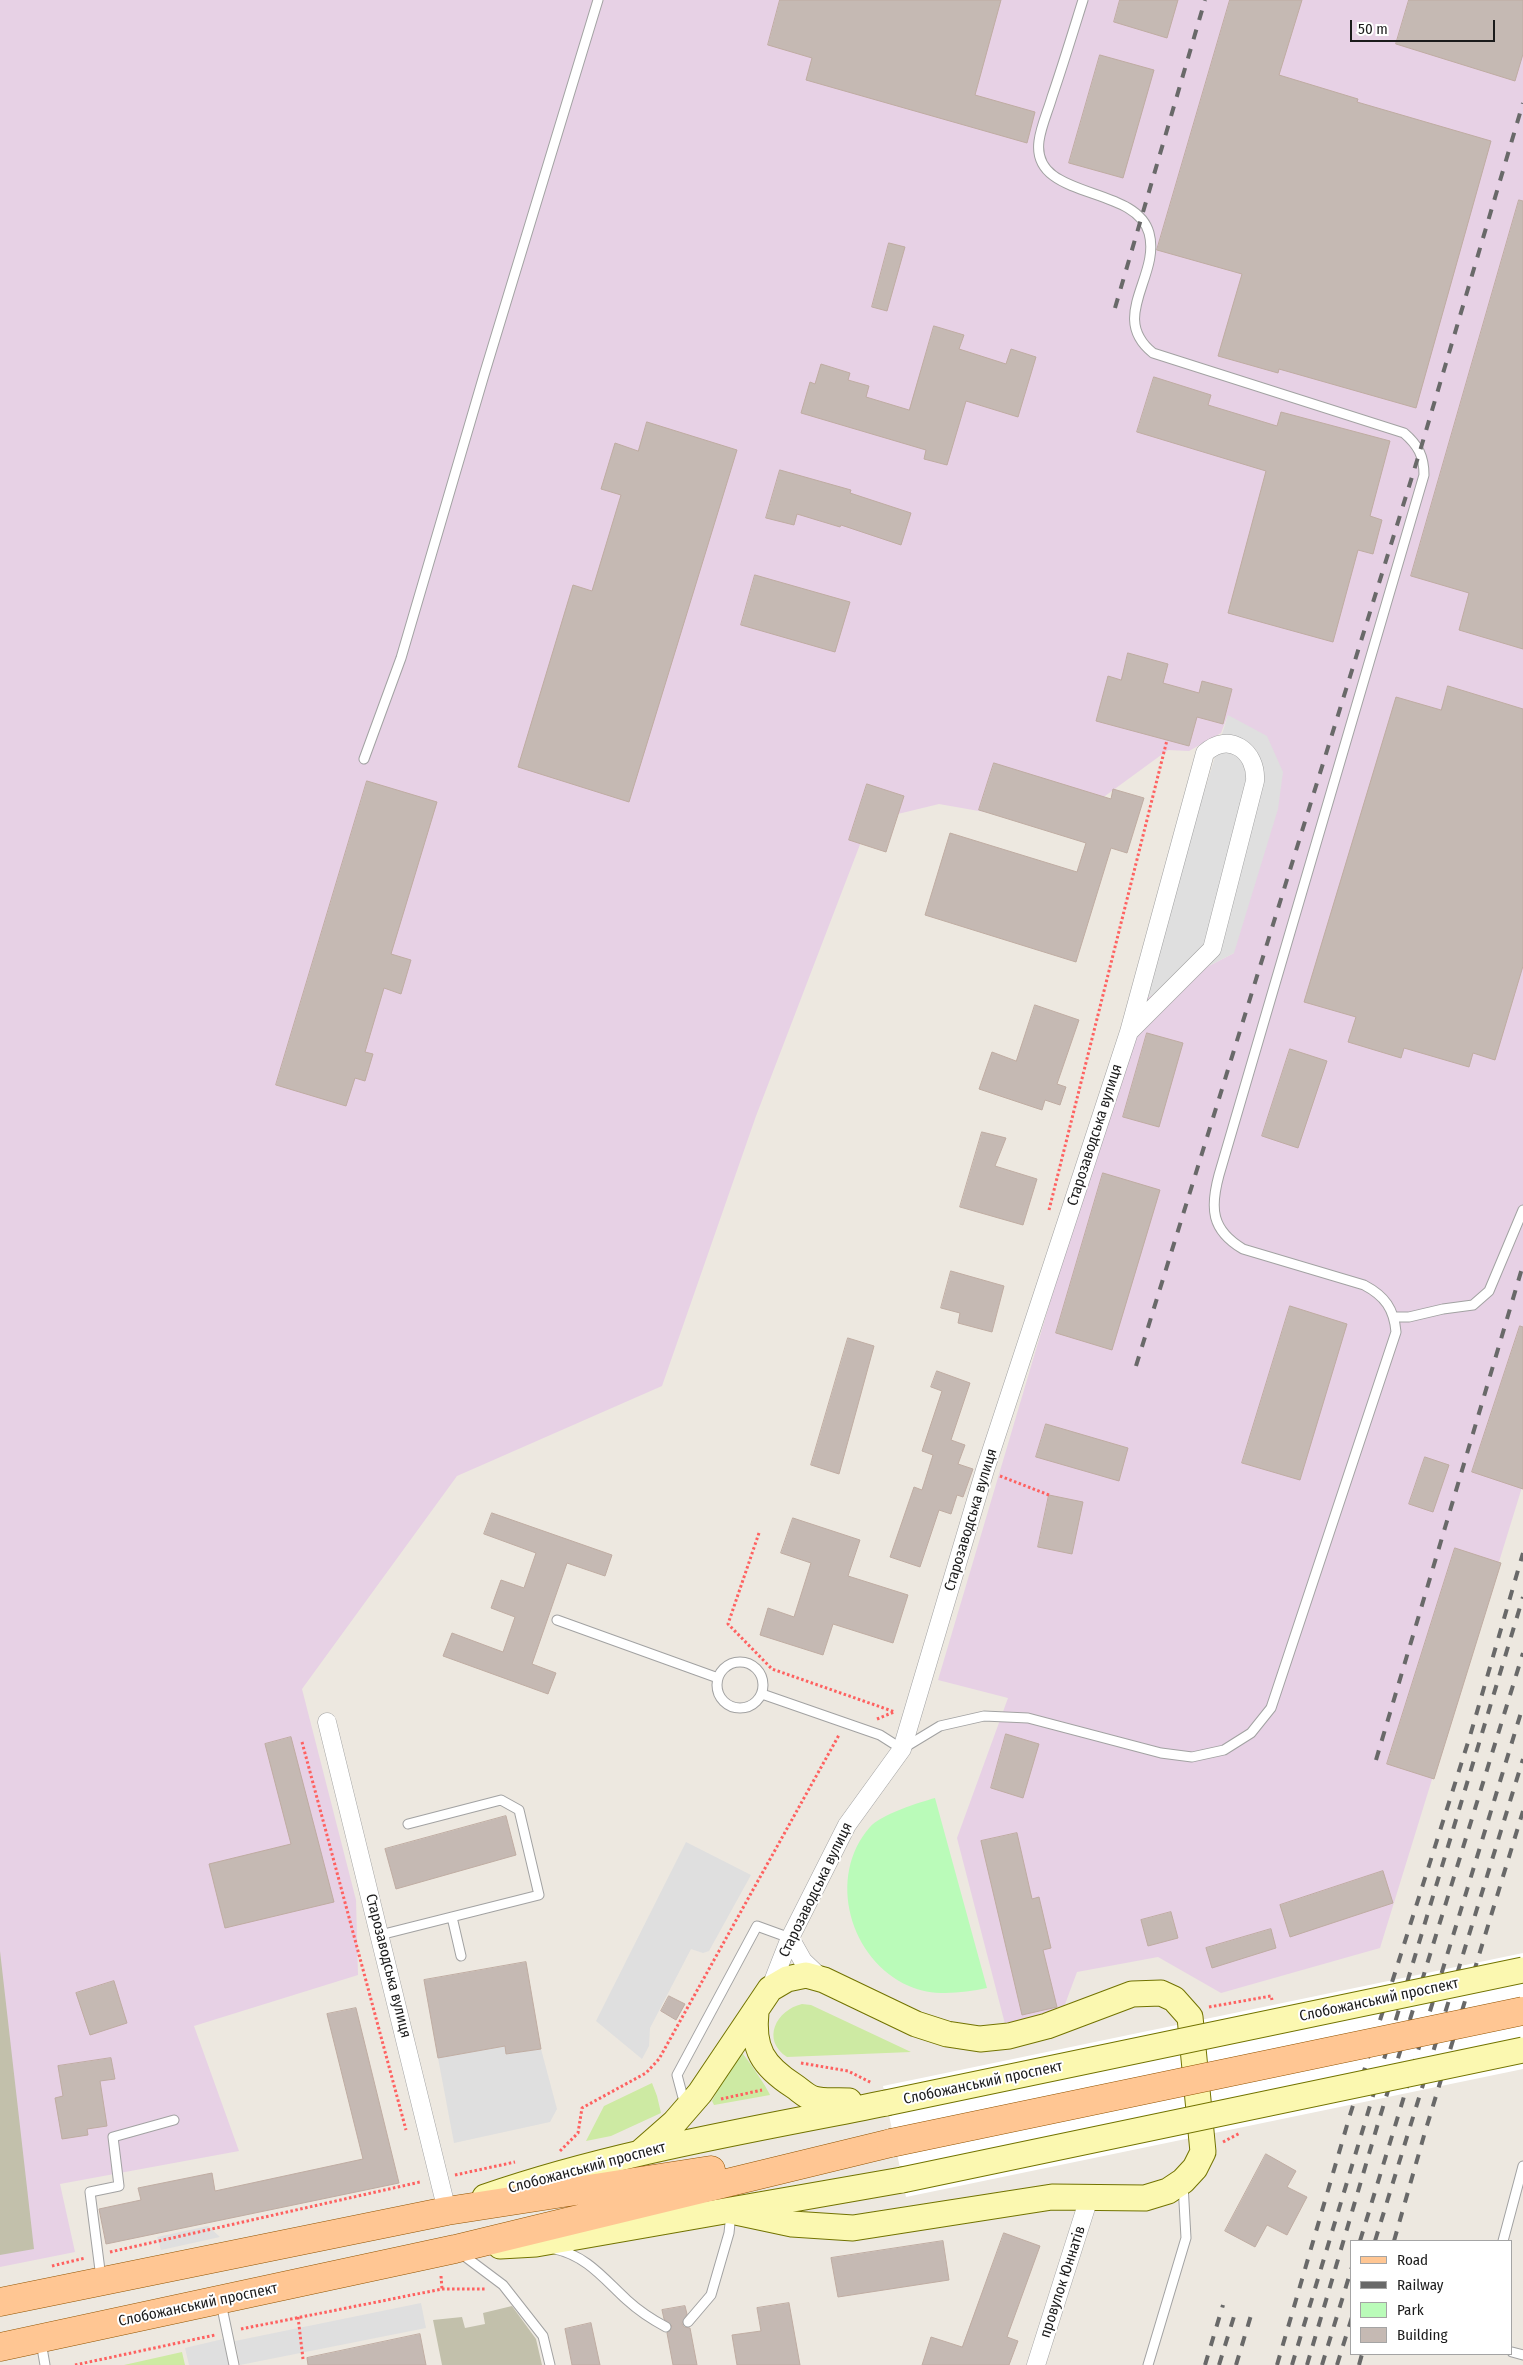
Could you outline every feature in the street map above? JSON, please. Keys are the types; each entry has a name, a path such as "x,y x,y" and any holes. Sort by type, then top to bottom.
{"main road":[{"name":"Слобожанський проспект","path":"447,2211 522,2184 641,2152 880,2094 1523,1970"},
{"path":"641,2152 700,2093 770,1989 796,1976 806,1975 824,1980 916,2024 947,2034 980,2039 1009,2036 1047,2026 1132,1994 1161,1993 1174,1999 1190,2017 1202,2152 1195,2168 1183,2181 1168,2191 1145,2198 1052,2197 853,2228 792,2224 731,2211"},
{"name":"Слобожанський проспект","path":"0,2347 43,2352 221,2300 455,2249 891,2143 1523,2011"},
{"path":"756,2012 754,2030 758,2049 768,2065 780,2077 812,2099 880,2094"},
{"name":"Слобожанський проспект","path":"455,2249 536,2244 902,2180 1523,2050"},
{"name":"Слобожанський проспект","path":"0,2302 100,2268 447,2211 891,2143"},
{"path":"849,2189 841,2195 839,2210 843,2219 853,2228"}],"street":[{"name":"Старозаводська вулиця","path":"770,1989 790,1938 847,1825 902,1748 985,1470 1129,1032 1205,753 1214,744 1226,743 1239,747 1253,762 1256,771 1256,781 1212,949 1129,1032"},
{"name":"Старозаводська вулиця","path":"327,1722 447,2211"},
{"path":"790,1938 803,1961 824,1980"},
{"name":"провулок Юннатів","path":"1036,2365 1089,2198"}],"lane":[{"path":"364,759 401,658 484,375 598,0"},
{"path":"762,1694 880,1736 902,1748 940,1726 984,1716 1028,1718 1160,1753 1192,1757 1224,1750 1251,1733 1271,1708 1396,1332 1395,1317 1389,1303 1378,1292 1364,1285 1243,1249 1230,1241 1218,1224 1212,1203 1424,475 1424,462 1420,451 1404,433 1153,353 1143,345 1136,334 1134,321 1150,255 1149,231 1134,211 1059,180 1050,173 1039,153 1042,130 1083,0"},
{"path":"1395,1317 1409,1317 1443,1309 1473,1305 1489,1291 1523,1210"},
{"path":"557,1620 718,1678"},
{"path":"744,1662 758,1670 764,1685 762,1694 752,1706 736,1709 722,1701 718,1694 718,1678 728,1665 744,1662"},
{"path":"380,1935 539,1895 519,1810 501,1800 408,1824"},
{"path":"452,1916 460,1956"},
{"path":"686,2109 677,2075 757,1926 790,1938"},
{"path":"100,2268 90,2192 119,2186 113,2137 174,2120"},
{"path":"1503,2240 1523,2166"},
{"path":"1148,2365 1186,2238 1183,2181"},
{"path":"688,2322 711,2295 718,2278 729,2233 731,2211"},
{"path":"536,2244 570,2252 586,2261 634,2307 666,2327"},
{"path":"455,2249 503,2285 543,2336 550,2365"},
{"path":"221,2300 234,2365"}],"path":[{"path":"1049,1212 1167,740"},
{"path":"985,1470 1048,1495"},
{"path":"759,1533 728,1624 772,1669 896,1712"},
{"path":"560,2151 578,2133 582,2108 646,2073 659,2059 840,1733 896,1712 899,1704"},
{"path":"302,1742 407,2133"},
{"path":"1209,2007 1271,1996 1272,2001"},
{"path":"686,2109 765,2089 800,2063 848,2071 880,2094"},
{"path":"552,2153 566,2150"},
{"path":"45,2267 100,2268 420,2181 521,2161"},
{"path":"420,2181 421,2188"},
{"path":"441,2276 442,2289"},
{"path":"75,2365 298,2317 442,2289 484,2290 503,2285"},
{"path":"298,2317 303,2359"}],"shaded area":[{"path":"0,0 1523,0 1523,1484 1380,1948 1221,1993 1158,1957 1077,1972 1064,2007 1044,2016 1005,2024 957,1838 1008,1698 938,1680 1139,1002 1234,953 1228,715 1221,733 1189,751 1168,750 1064,826 939,804 869,821 756,1116 662,1386 457,1476 302,1689 356,1900 358,1975 194,2026 239,2151 60,2184 75,2252 0,2267"},
{"path":"1228,715 1267,736 1283,772 1278,809 1234,953 1139,1002"},
{"path":"686,1842 751,1875 709,1951 703,1953 691,1949 650,2028 649,2046 642,2059 596,2021"},
{"path":"0,1951 34,2249 0,2255"},
{"path":"505,2046 506,2054 541,2049 557,2109 550,2122 454,2143 438,2058"},
{"path":"208,2226 220,2237 161,2250 157,2237"},
{"path":"421,2303 426,2328 240,2365 235,2341"},
{"path":"512,2306 536,2339 542,2365 442,2365 433,2320 462,2317 465,2328 485,2324 483,2313"},
{"path":"223,2339 229,2365 189,2365 185,2348"}],"green space":[{"path":"935,1798 987,1988 938,1993 909,1986 889,1974 872,1957 859,1937 851,1915 847,1892 849,1869 857,1847 870,1827 882,1818"},
{"path":"802,2004 811,2005 911,2052 787,2057 779,2050 775,2042 773,2034 775,2026 785,2012"},
{"path":"739,2050 756,2071 770,2095 714,2105 712,2101"},
{"path":"652,2083 661,2113 611,2136 586,2141 604,2106"},
{"path":"182,2352 185,2365 124,2365"}],"pier":[{"path":"1523,1953 1523,2069 906,2197 883,2086"}],"building":[{"path":"780,0 1001,0 975,95 1035,112 1027,143 806,80 812,58 768,45"},
{"path":"1120,0 1178,0 1167,38 1114,22"},
{"path":"1230,0 1302,0 1279,75 1358,99 1357,102 1491,141 1416,408 1279,369 1278,373 1218,356 1242,274 1157,250"},
{"path":"1409,0 1523,0 1523,54 1515,81 1396,44"},
{"path":"1100,55 1154,70 1123,178 1069,163"},
{"path":"1519,200 1523,201 1523,649 1459,630 1469,593 1411,576"},
{"path":"889,243 905,247 887,311 872,307"},
{"path":"934,326 964,335 959,349 1006,364 1011,349 1036,357 1018,417 966,401 947,465 924,459 926,450 801,413 810,382 815,384 821,364 850,373 848,380 869,386 866,397 909,410"},
{"path":"1154,377 1211,395 1208,405 1277,426 1281,412 1390,441 1370,516 1382,520 1373,554 1358,550 1333,642 1228,613 1266,471 1137,432"},
{"path":"647,422 737,450 629,802 518,767 573,585 592,591 621,495 601,489 615,443 638,451"},
{"path":"780,470 851,490 850,493 911,513 901,545 841,525 840,527 797,514 794,525 766,518"},
{"path":"755,575 850,602 835,652 741,625"},
{"path":"1128,653 1168,664 1163,683 1199,693 1202,681 1232,689 1223,724 1197,717 1189,746 1096,721 1108,676 1121,680"},
{"path":"1448,686 1523,709 1523,966 1495,1060 1473,1053 1469,1067 1404,1048 1401,1058 1348,1042 1356,1017 1304,1002 1396,697 1441,710"},
{"path":"994,763 1111,799 1113,789 1144,798 1127,853 1111,848 1076,962 925,915 950,833 1077,872 1086,843 979,810"},
{"path":"367,781 437,802 391,954 411,960 401,994 384,988 365,1052 373,1054 365,1081 355,1078 346,1106 276,1085"},
{"path":"867,784 904,796 886,852 849,840"},
{"path":"1035,1005 1079,1020 1057,1084 1066,1087 1060,1105 1045,1100 1042,1110 979,1089 992,1052 1016,1061"},
{"path":"1147,1033 1183,1043 1159,1127 1123,1117"},
{"path":"1290,1049 1327,1061 1298,1148 1262,1136"},
{"path":"982,1132 1006,1138 995,1166 1037,1179 1023,1225 960,1207"},
{"path":"1103,1173 1160,1190 1112,1350 1056,1333"},
{"path":"951,1271 1004,1286 992,1332 958,1323 960,1313 941,1308"},
{"path":"1290,1306 1347,1324 1300,1480 1242,1463"},
{"path":"1520,1326 1523,1327 1523,1489 1472,1472"},
{"path":"848,1338 874,1346 839,1474 811,1465"},
{"path":"937,1371 970,1383 951,1440 965,1445 958,1464 973,1469 963,1497 957,1495 951,1514 939,1510 920,1567 890,1557 914,1487 922,1490 933,1455 922,1451 942,1391 931,1387"},
{"path":"1046,1424 1128,1448 1119,1481 1036,1457"},
{"path":"1425,1457 1449,1465 1433,1512 1409,1504"},
{"path":"1049,1495 1083,1502 1072,1554 1038,1547"},
{"path":"492,1513 612,1555 605,1576 567,1563 532,1664 556,1673 548,1694 443,1656 452,1633 503,1652 515,1617 491,1608 501,1580 524,1588 536,1553 484,1534"},
{"path":"793,1518 860,1540 848,1576 908,1595 893,1643 833,1624 823,1655 760,1635 768,1608 794,1617 811,1563 781,1553"},
{"path":"1455,1548 1501,1563 1434,1779 1387,1764"},
{"path":"1006,1734 1039,1744 1023,1798 991,1788"},
{"path":"291,1737 334,1902 225,1928 209,1864 291,1844 265,1744"},
{"path":"506,1816 516,1855 396,1889 385,1849"},
{"path":"1017,1833 1032,1899 1039,1897 1051,1948 1043,1950 1057,2007 1022,2015 981,1841"},
{"path":"1383,1871 1393,1903 1290,1937 1280,1905"},
{"path":"1171,1912 1178,1938 1148,1946 1141,1920"},
{"path":"1271,1929 1276,1948 1212,1968 1206,1948"},
{"path":"526,1962 541,2049 506,2054 505,2046 438,2058 424,1980"},
{"path":"114,1981 127,2023 90,2035 76,1993"},
{"path":"669,1996 685,2004 676,2020 661,2011"},
{"path":"356,2008 399,2183 106,2244 99,2209 141,2200 138,2188 212,2173 215,2191 363,2159 327,2014"},
{"path":"111,2058 115,2079 100,2081 107,2126 87,2129 88,2135 62,2139 55,2098 63,2096 58,2066"},
{"path":"1266,2154 1296,2171 1287,2187 1307,2197 1287,2235 1267,2225 1255,2247 1225,2231"},
{"path":"1004,2233 1040,2246 1007,2337 1018,2341 1009,2365 922,2365 931,2337 962,2347"},
{"path":"943,2241 949,2280 838,2297 831,2258"},
{"path":"789,2303 800,2365 737,2365 732,2335 761,2331 757,2308"},
{"path":"685,2306 687,2314 682,2324 684,2327 690,2328 697,2365 673,2365 667,2333 672,2326 664,2319 662,2310"},
{"path":"591,2323 600,2365 572,2365 565,2329"},
{"path":"420,2334 426,2365 308,2365 307,2358"}],"railway":[{"path":"1115,308 1205,0"},
{"path":"1136,1366 1420,451 1523,103"},
{"path":"1376,1760 1523,1265"},
{"path":"1277,2365 1350,2115 1470,1736 1523,1553"},
{"path":"1292,2365 1523,1597"},
{"path":"1307,2365 1379,2120 1523,1653"},
{"path":"1360,2240 1523,1706"},
{"path":"1375,2240 1523,1759"},
{"path":"1394,2240 1425,2132 1523,1811"},
{"path":"1322,2365 1350,2274"},
{"path":"1205,2365 1223,2305"},
{"path":"1219,2365 1236,2310"},
{"path":"1236,2365 1252,2312"},
{"path":"1337,2365 1350,2323"},
{"path":"1359,2365 1362,2355"}]}
